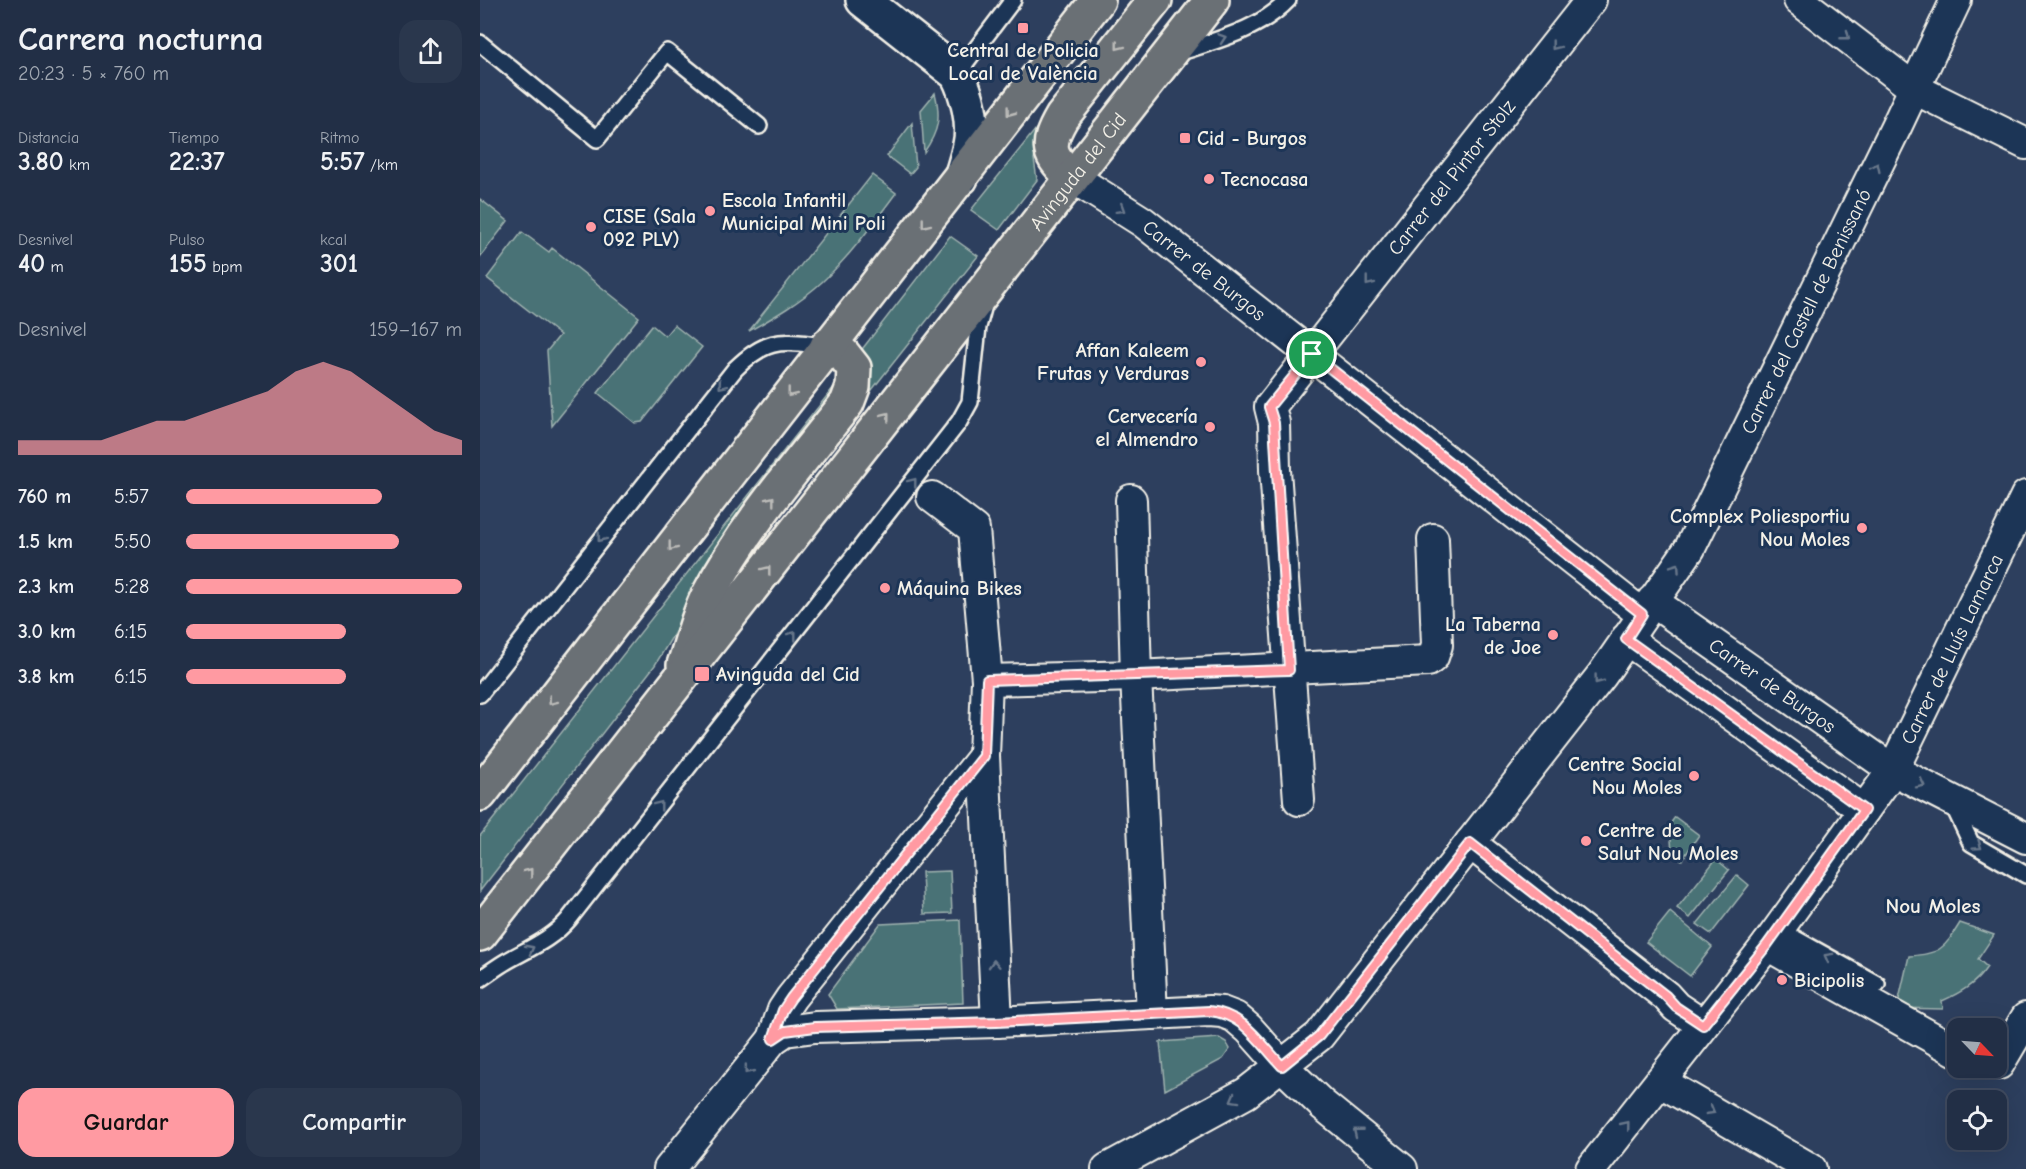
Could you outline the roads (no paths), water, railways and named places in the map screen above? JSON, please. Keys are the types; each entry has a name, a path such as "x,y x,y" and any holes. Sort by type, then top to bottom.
{"main road":[{"path":"480,794 1098,0"},
{"path":"1072,177 1055,162 1051,144 1053,132 1062,117 1155,0"},
{"name":"Avinguda del Cid","path":"480,934 1212,0"},
{"path":"666,699 683,669 707,597 731,556 758,516 847,403 853,387 854,368 843,354 827,346"}],"street":[{"path":"862,0 957,74 965,90 971,142 961,178"},
{"name":"Carrer del Pintor Stolz","path":"1299,800 1275,470 1274,423 1269,407 1591,0"},
{"path":"1799,0 1914,89 2026,144"},
{"name":"Carrer del Castell de Benissanó","path":"1107,1169 1246,1092 1319,1036 1602,675 1690,548 1956,0"},
{"name":"Carrer de Burgos","path":"1072,177 1143,222 1312,354 1647,608 1893,770 2026,838"},
{"name":"Carrer de Lluís Lamarca","path":"1591,1169 1773,937 1893,770 2026,496"},
{"path":"932,497 974,529 987,680 984,756 997,1022"},
{"path":"1131,500 1136,676 1152,1014"},
{"path":"987,680 1289,670 1428,662 1433,657 1437,645 1433,539"},
{"path":"1626,639 1864,810"},
{"path":"773,1039 783,1010 791,998 984,756"},
{"path":"1470,843 1666,996 1676,1007 1703,1025"},
{"path":"1773,937 1947,1045"},
{"path":"669,1169 773,1039 785,1031 815,1027 997,1022 1209,1011 1222,1012 1235,1017 1323,1105 1402,1169"},
{"path":"2007,1051 2026,1018"},
{"path":"1661,1082 1811,1169"}],"lane":[{"path":"957,74 1013,0"},
{"path":"1167,57 1262,22 1288,0"},
{"path":"480,44 597,139 667,52 759,126"},
{"name":"Avinguda del Cid","path":"480,979 559,931 959,422 970,402 978,327 989,285"},
{"path":"480,693 735,369 749,355 778,342 827,346"},
{"path":"1951,799 1971,843 2026,875"},
{"path":"1773,937 1877,984"}],"place":[{"name":"Central de Policia Local de València","path":"1023,28"},
{"name":"Cid - Burgos","path":"1185,138"},
{"name":"Tecnocasa","path":"1209,179"},
{"name":"Escola Infantil Municipal Mini Poli","path":"710,211"},
{"name":"CISE (Sala 092 PLV)","path":"591,227"},
{"name":"Affan Kaleem Frutas y Verduras","path":"1201,362"},
{"name":"Cervecería el Almendro","path":"1210,427"},
{"name":"Complex Poliesportiu Nou Moles","path":"1862,528"},
{"name":"Máquina Bikes","path":"885,588"},
{"name":"La Taberna de Joe","path":"1553,635"},
{"name":"Avinguda del Cid","path":"702,674"},
{"name":"Centre Social Nou Moles","path":"1694,776"},
{"name":"Centre de Salut Nou Moles","path":"1586,841"},
{"name":"Bicipolis","path":"1782,980"}],"district":[{"name":"Nou Moles","path":"1933,906"}]}
